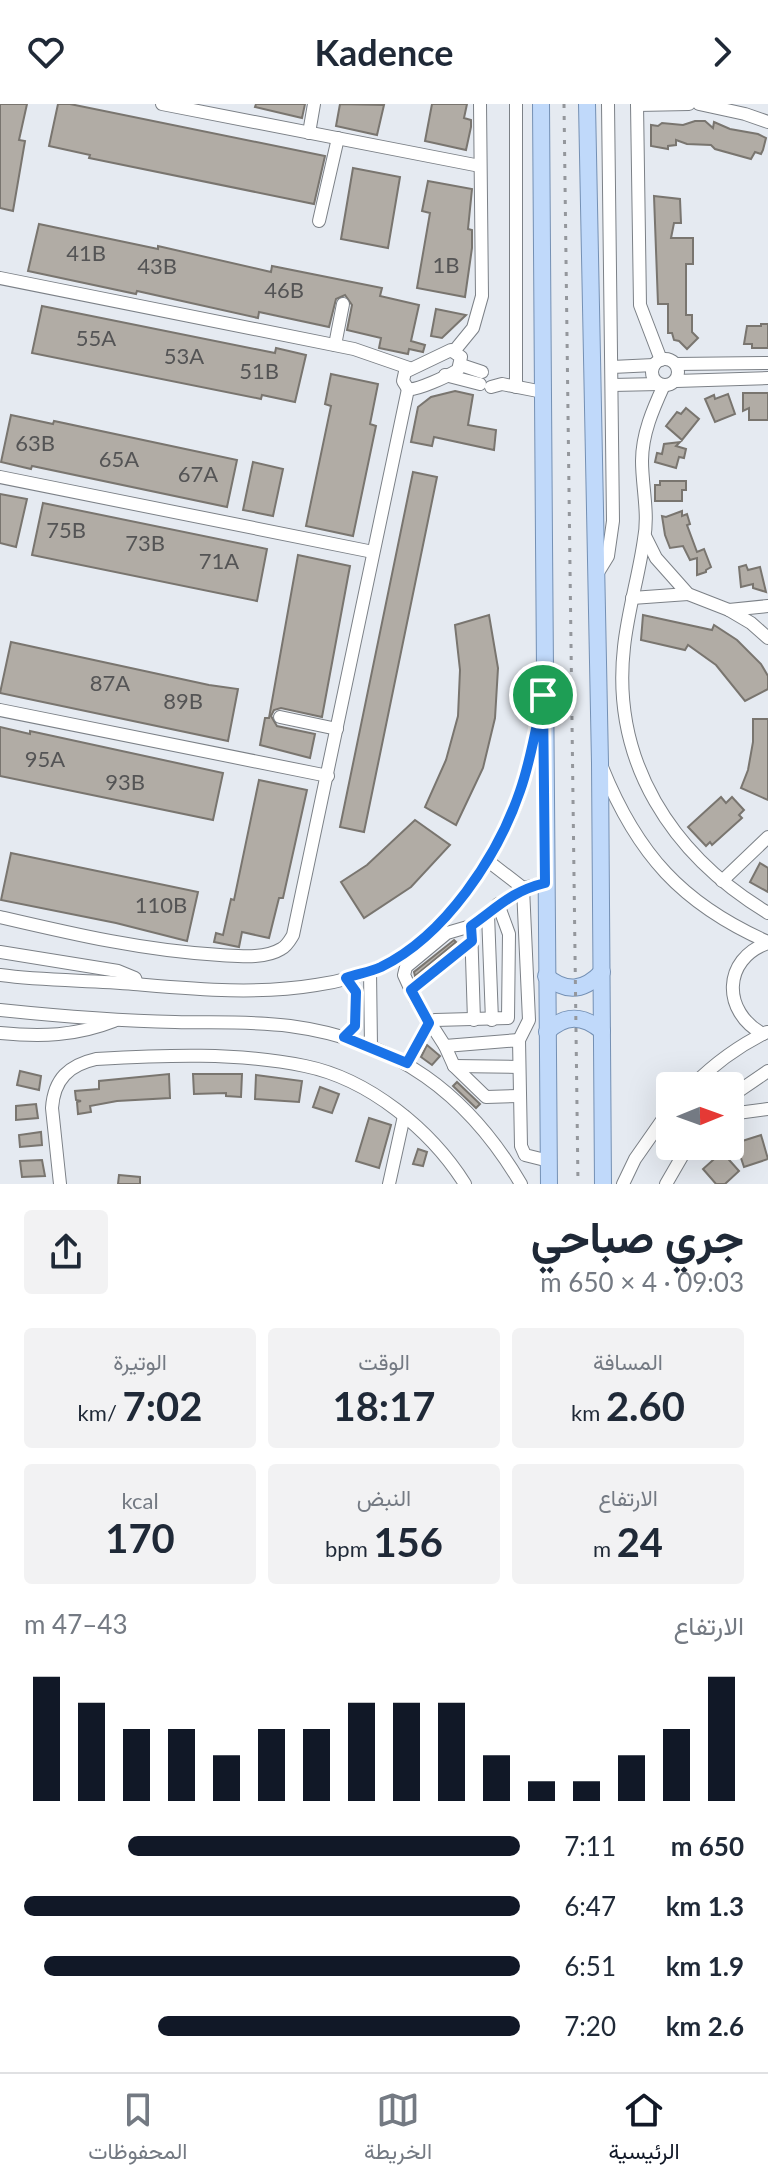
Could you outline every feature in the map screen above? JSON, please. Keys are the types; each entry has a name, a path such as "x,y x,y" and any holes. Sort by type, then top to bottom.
{"main road":[{"path":"541,104 549,1184"},
{"path":"587,104 600,763 603,1184"},
{"path":"546,976 572,989 590,983 602,972"},
{"path":"547,1032 557,1023 572,1018 588,1021 602,1031"}],"street":[{"path":"162,104 480,166"},
{"path":"309,133 314,104"},
{"path":"0,278 335,345 409,368 430,362 447,351 455,350 473,328 482,296 480,104"},
{"path":"516,104 516,387"},
{"path":"597,574 608,556 612,541 608,104"},
{"path":"666,383 652,376 658,362 640,305 637,104 689,104"},
{"path":"699,104 768,122"},
{"path":"319,221 338,138"},
{"path":"335,345 343,304"},
{"path":"408,389 420,389 458,370 461,357 455,350"},
{"path":"612,367 671,360 679,372 666,383 653,408 642,458 645,536 623,647 622,680 632,743 655,804 673,832 694,857 722,881 768,913"},
{"path":"676,364 768,363"},
{"path":"461,365 490,380"},
{"path":"0,917 107,942 170,951 245,956 281,950 293,935 408,389 403,377 409,368"},
{"path":"445,375 490,380 543,392"},
{"path":"612,385 768,378"},
{"path":"0,477 373,552"},
{"path":"645,536 663,567 688,594"},
{"path":"632,598 688,594 729,610 768,638"},
{"path":"729,610 768,606"},
{"path":"0,975 167,988 284,989 319,985 383,966 442,919 488,861 521,789 543,695"},
{"path":"0,710 328,776"},
{"path":"280,717 337,729"},
{"path":"600,763 632,831 659,867 692,898 730,925 768,942"},
{"path":"722,881 768,837"},
{"path":"488,861 523,888 529,1020 519,1040 521,1146 525,1155 549,1161"},
{"path":"520,1096 486,1097 454,1066 404,975 406,967 447,933 471,926 523,888 545,883"},
{"path":"407,1063 429,1023 435,1020 508,1018 509,934 498,904"},
{"path":"488,914 492,1020"},
{"path":"471,926 474,1020"},
{"path":"411,990 472,941"},
{"path":"706,1072 766,1032 745,1021 734,1002 733,991 742,960 768,942"},
{"path":"0,952 118,971 135,978 137,984"},
{"path":"370,971 371,1047"},
{"path":"344,1037 355,1026 356,1003 356,992 346,978"},
{"path":"0,1010 289,1026 344,1037 407,1063 467,1110 495,1144 521,1184"},
{"path":"0,1033 53,1036 76,1033 120,1019"},
{"path":"445,1046 519,1040"},
{"path":"60,1184 53,1096 57,1084 72,1067 96,1059 184,1055 225,1056 308,1066 346,1079 404,1116 441,1153 465,1184"},
{"path":"454,1066 519,1067"},
{"path":"744,1089 768,1074"},
{"path":"744,1112 768,1109"},
{"path":"389,1184 404,1116"},
{"path":"623,1184 635,1159 656,1129"},
{"path":"666,1184 680,1160"}],"building":[{"path":"0,104 27,104 19,140 25,141 13,211 0,208"},
{"path":"58,104 325,156 314,204 89,158 90,155 49,146"},
{"path":"256,104 305,104 302,118 255,107"},
{"path":"340,104 384,105 377,135 336,126"},
{"path":"432,104 467,104 464,118 471,120 471,127 466,150 425,141"},
{"path":"705,121 713,128 714,122 730,129 758,134 766,138 763,150 761,154 755,152 751,159 715,149 711,145 687,144 676,140 676,145 668,146 668,149 651,146 651,125 683,125"},
{"path":"353,168 400,177 388,248 341,239"},
{"path":"428,181 472,189 468,229 472,230 472,248 465,297 417,288 430,213 422,211"},
{"path":"654,196 680,199 681,223 674,223 671,238 693,238 693,264 686,264 686,315 692,315 692,332 698,338 687,349 674,340 672,333 668,333 668,304 658,304"},
{"path":"39,224 158,249 158,246 271,272 272,266 382,288 380,296 419,305 411,341 425,345 423,352 409,349 408,354 379,348 381,338 347,330 352,305 345,295 336,299 329,327 259,312 258,318 28,271"},
{"path":"42,306 275,353 276,348 306,355 295,402 262,395 261,399 32,353"},
{"path":"436,309 466,315 442,338 431,336"},
{"path":"768,324 768,348 752,348 752,344 744,344 747,326"},
{"path":"331,374 378,384 370,424 376,426 353,536 306,526 331,406 325,404"},
{"path":"455,391 473,395 468,425 496,430 494,450 434,437 432,446 411,442 418,407 431,397"},
{"path":"743,393 768,393 768,420 749,420 749,408 743,411"},
{"path":"728,394 735,414 715,422 705,399"},
{"path":"686,408 699,419 682,440 666,426 677,412 681,414"},
{"path":"11,415 53,424 54,421 237,460 227,507 1,462"},
{"path":"680,442 676,446 686,449 684,458 679,457 676,468 655,462 657,453 662,454 664,444"},
{"path":"253,462 283,469 273,516 243,510"},
{"path":"413,472 437,477 364,832 340,827"},
{"path":"660,481 686,481 682,501 655,501 655,485 660,485"},
{"path":"0,494 27,499 16,547 0,543"},
{"path":"43,503 267,549 257,601 32,555"},
{"path":"682,511 682,516 687,514 690,524 687,525 697,552 704,549 711,567 697,575 697,558 690,560 683,546 670,548 665,535 662,516"},
{"path":"298,555 350,566 322,717 281,708 274,710 271,716 277,726 315,734 310,758 260,745 265,718 269,718"},
{"path":"746,565 748,570 760,567 766,592 753,588 753,584 741,587 739,567"},
{"path":"489,615 498,668 495,718 483,768 456,825 425,807 446,760 458,716 460,670 455,625"},
{"path":"643,615 712,630 714,625 737,640 761,664 768,676 768,689 745,701 716,665 688,645 685,650 641,640"},
{"path":"11,642 238,689 228,741 0,693"},
{"path":"753,719 768,719 768,800 741,788 753,742"},
{"path":"0,727 223,773 213,820 0,776"},
{"path":"259,780 307,790 283,898 279,898 269,938 242,932 239,947 214,942 216,933 223,935 231,899 234,900"},
{"path":"721,797 726,803 732,797 744,810 739,815 742,818 712,845 710,842 706,846 688,827"},
{"path":"415,820 450,845 411,887 364,918 341,882 367,865"},
{"path":"11,853 198,892 187,941 1,900"},
{"path":"760,863 768,868 768,892 750,882"},
{"path":"454,940 456,942 415,976 414,972"},
{"path":"427,1045 440,1056 432,1065 421,1057"},
{"path":"20,1071 41,1076 39,1090 17,1085"},
{"path":"169,1074 170,1098 117,1101 90,1106 91,1112 78,1114 77,1102 81,1101 76,1100 75,1091 99,1089 99,1081"},
{"path":"193,1074 242,1074 241,1097 226,1096 226,1093 194,1094"},
{"path":"256,1075 302,1081 299,1102 255,1099"},
{"path":"457,1082 480,1104 476,1108 453,1086"},
{"path":"320,1087 339,1094 332,1113 313,1107"},
{"path":"36,1104 38,1118 16,1120 16,1106"},
{"path":"369,1118 391,1125 379,1168 356,1161"},
{"path":"41,1132 42,1145 20,1147 19,1135"},
{"path":"761,1135 768,1159 744,1167 744,1140"},
{"path":"418,1149 427,1152 423,1166 413,1164"},
{"path":"42,1160 45,1176 22,1177 20,1161"},
{"path":"713,1160 729,1160 739,1171 725,1184 716,1184 703,1169"},
{"path":"119,1175 140,1177 140,1184 118,1184"}],"railway":[{"path":"564,104 578,1184"}],"route":[{"path":"543,695 545,883 523,888 498,904 471,926 472,941 411,990 429,1023 407,1063 344,1037 355,1026 356,992 346,978 383,966 414,944 468,890 489,859 521,789 543,695"}]}
